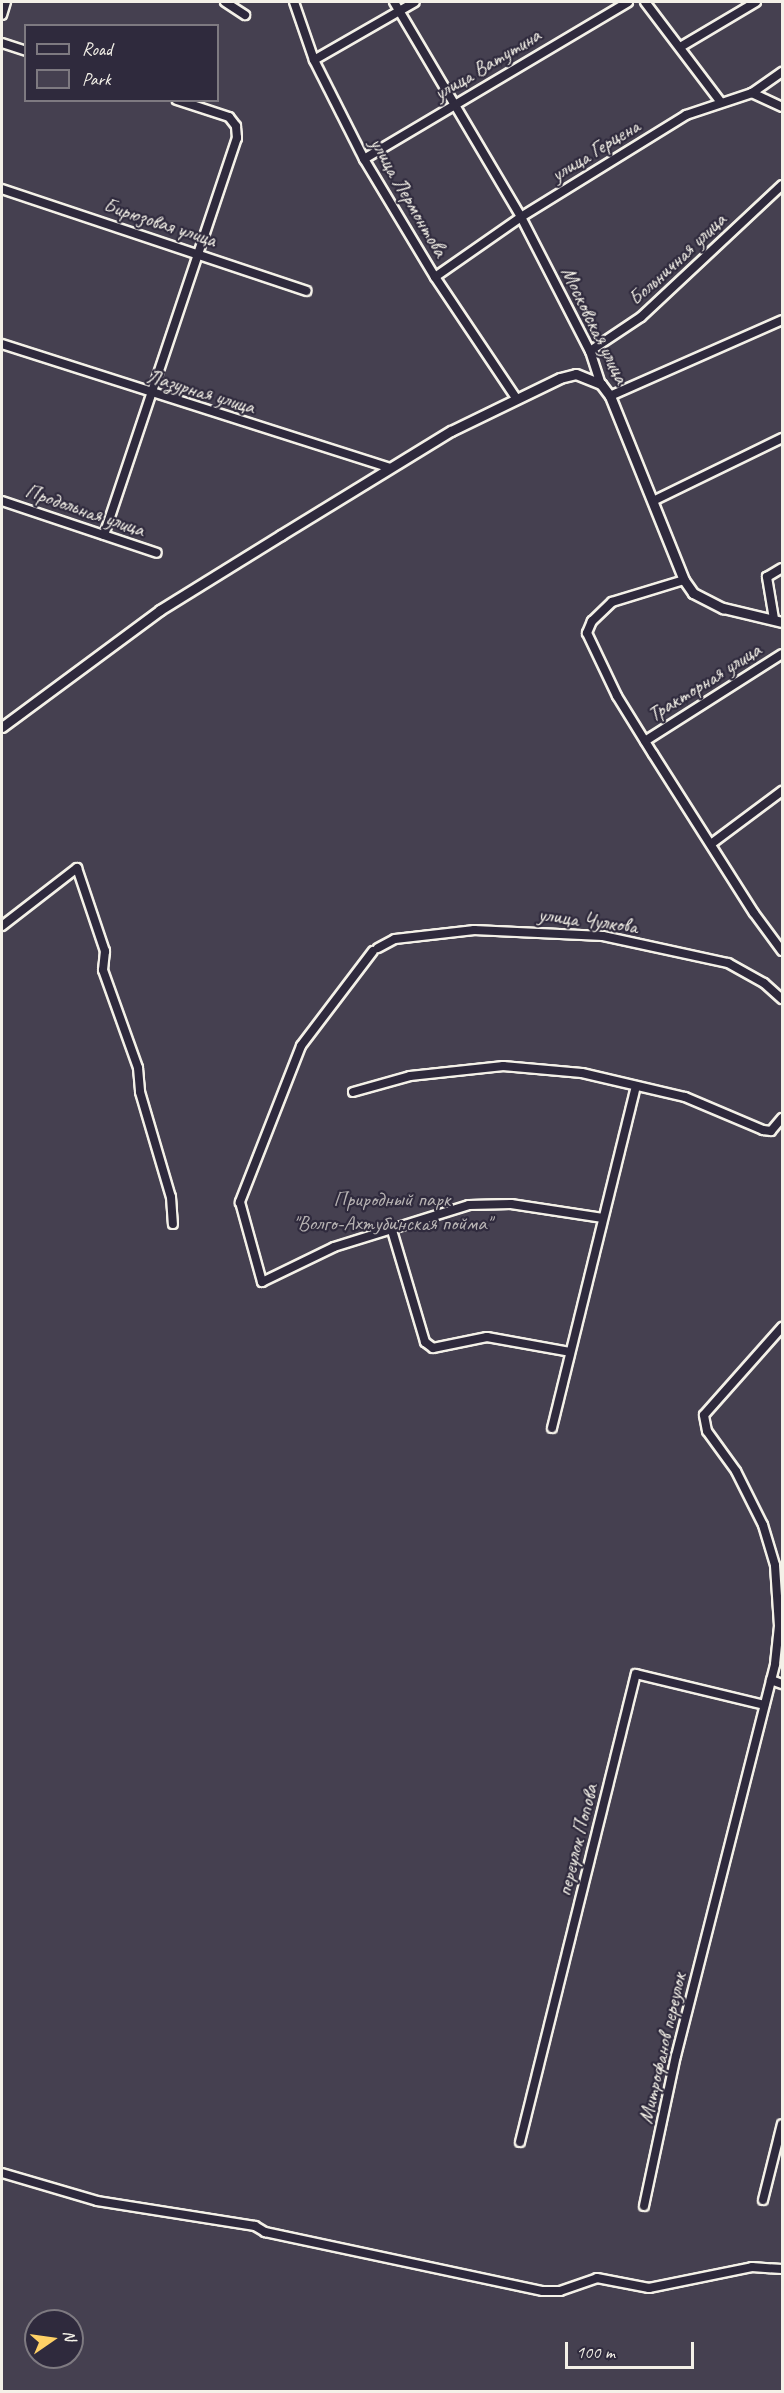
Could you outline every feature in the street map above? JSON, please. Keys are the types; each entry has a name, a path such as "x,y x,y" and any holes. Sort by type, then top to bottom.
{"street":[{"path":"2,15 6,2"},
{"path":"225,2 245,15"},
{"name":"улица Лермонтова","path":"294,2 314,60 364,159 435,277 516,398"},
{"name":"Московская улица","path":"394,2 457,102 521,217 590,351 601,384 610,396 684,580 705,602 778,621"},
{"path":"314,60 415,2"},
{"name":"улица Ватутина","path":"364,159 628,2"},
{"path":"645,2 682,46 720,101"},
{"path":"682,46 756,2"},
{"path":"2,43 24,50"},
{"name":"улица Герцена","path":"435,277 521,217 686,115 720,101 752,93 783,72"},
{"path":"752,93 783,107"},
{"path":"104,535 237,138 236,126 230,117 183,102"},
{"name":"Больничная улица","path":"590,351 641,317 783,186"},
{"name":"Бирюзовая улица","path":"2,189 306,291"},
{"path":"610,396 783,320"},
{"name":"Лазурная улица","path":"2,344 152,395 390,468"},
{"path":"2,727 160,610 390,468 516,398 576,374 601,384"},
{"path":"653,501 783,438"},
{"name":"Продольная улица","path":"2,501 157,553"},
{"path":"778,621 767,577 783,568"},
{"path":"684,580 612,602 592,621 587,633 617,696 711,844 783,951"},
{"name":"Тракторная улица","path":"645,741 783,654"},
{"path":"711,844 783,791"},
{"path":"2,926 77,868 105,951 104,970 138,1068 140,1092 171,1197 173,1224"},
{"name":"улица Чулкова","path":"391,1227 343,1244 262,1282 240,1202 301,1046 376,950 395,939 474,930 603,936 728,963 757,977 783,999"},
{"path":"353,1092 410,1077 503,1066 582,1073 685,1097 763,1130 771,1131 783,1118"},
{"path":"552,1428 636,1086"},
{"path":"570,1352 488,1337 433,1348 425,1342 391,1227 469,1205 511,1204 603,1218"},
{"name":"Митрофанов переулок","path":"644,2206 771,1680 779,1626 775,1565 754,1504 704,1424 707,1408 783,1328"},
{"name":"переулок Попова","path":"520,2142 636,1674 764,1705"},
{"path":"771,1680 783,1684"},
{"path":"763,2200 783,2124"},
{"path":"2,2173 97,2201 255,2226 265,2232 543,2290 560,2291 597,2278 649,2288 752,2267 783,2269"}],"green space":[{"name":"Природный парк \"Волго-Ахтубинская пойма\"","path":"2,2 782,2 782,2391 2,2392"}]}
